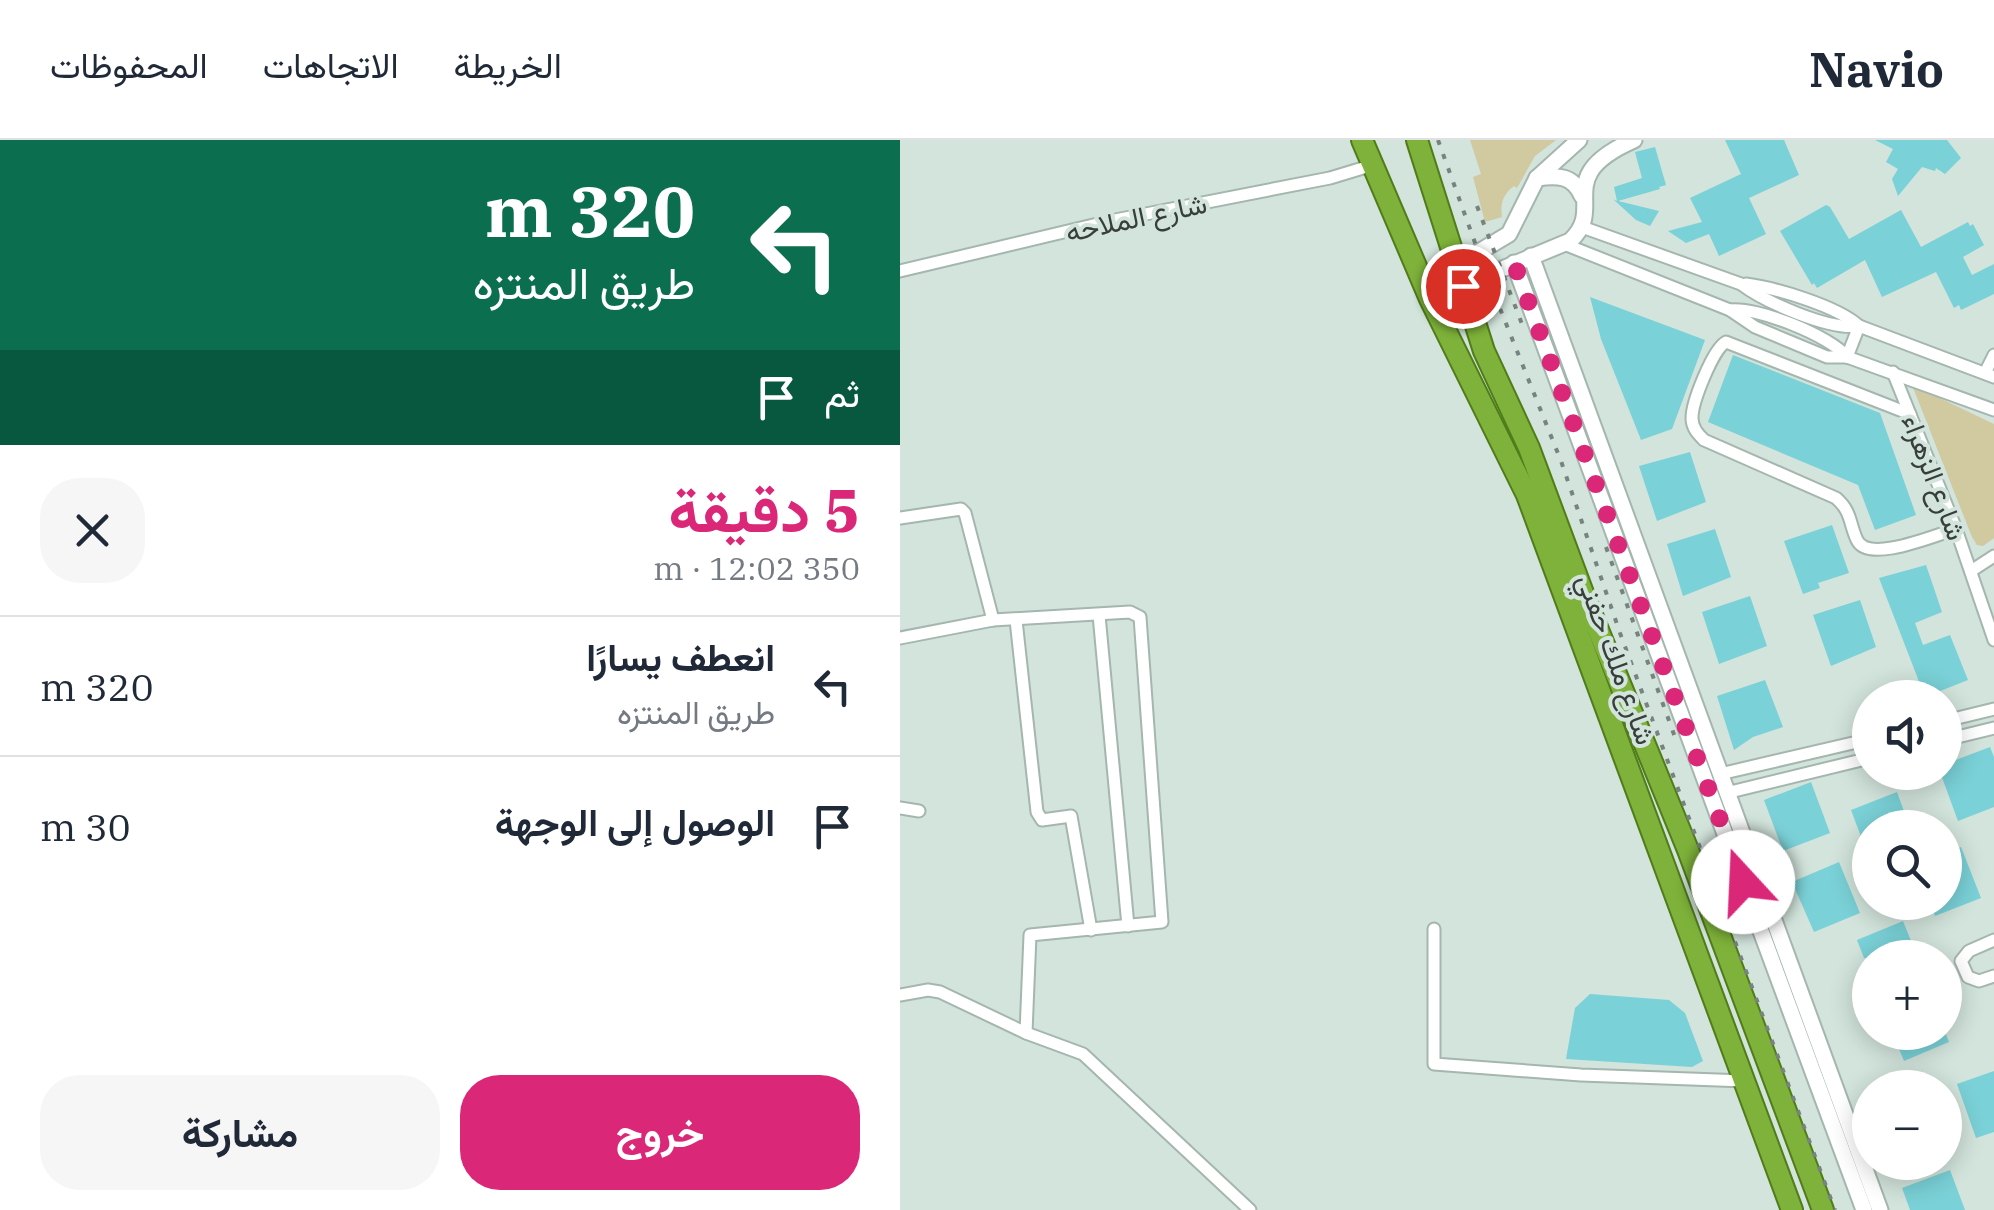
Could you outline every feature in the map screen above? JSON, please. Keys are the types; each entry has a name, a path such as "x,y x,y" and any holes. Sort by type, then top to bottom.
{"highway":[{"name":"شارع ملك حفني","path":"1362,140 1427,292 1507,450 1688,850 1823,1210"},
{"name":"شارع ملك حفني","path":"1417,140 1484,351 1529,448 1574,597 1792,1210"}],"street":[{"path":"1460,276 1509,234 1537,178 1579,140"},
{"path":"1593,140 1603,156"},
{"path":"1427,292 1460,276 1514,263 1564,244 1582,227 1582,196 1589,170 1603,156 1634,140"},
{"name":"شارع الملاحه","path":"900,271 1110,221 1330,178 1373,165"},
{"path":"1537,178 1554,175 1568,179 1582,196"},
{"path":"1582,227 1741,284 1837,328 1859,326 1989,375 1994,355"},
{"path":"1564,244 1730,310 1754,310 1832,344 1847,357 1994,410"},
{"path":"1532,256 1880,1210"},
{"path":"1514,263 1864,1210"},
{"path":"1847,357 1859,326"},
{"path":"1910,414 1726,342 1715,350 1692,420 1695,431 1704,440 1836,498 1847,507 1863,548 1880,551 1956,528"},
{"name":"شارع الزهراء","path":"1893,372 1956,528 1994,640"},
{"path":"900,518 957,508 965,513 993,620"},
{"path":"1971,571 1993,559"},
{"path":"900,638 993,620 1130,612 1140,618 1163,920 1030,935 1026,1033"},
{"path":"1099,616 1128,926"},
{"path":"1016,620 1036,812 1042,820 1071,816 1091,930"},
{"path":"1962,717 1994,710"},
{"path":"1962,736 1994,728"},
{"path":"1720,774 1852,743"},
{"path":"1726,792 1852,762"},
{"path":"900,808 918,811"},
{"path":"1434,929 1434,1064 1746,1081"},
{"path":"1994,940 1963,955 1961,962 1973,980 1994,976"},
{"path":"900,995 940,992 1026,1033 1083,1054 1250,1210"}],"shaded area":[{"path":"1470,140 1556,140 1535,156 1517,188 1507,192 1502,217 1485,222 1473,177 1481,174"},
{"path":"1912,385 1994,424 1994,538 1983,546 1977,545 1972,537"}],"building":[{"path":"1725,140 1784,140 1799,175 1749,198 1766,234 1719,256 1709,234 1686,243 1668,231 1702,222 1690,198 1741,174"},
{"path":"1875,140 1947,140 1961,158 1945,174 1936,168 1935,171 1922,167 1898,196 1892,179 1898,169 1886,162 1893,149"},
{"path":"1655,147 1666,185 1618,201 1659,211 1650,226 1636,220 1613,199 1617,201 1614,187 1642,178 1635,152"},
{"path":"1826,205 1849,239 1901,210 1921,247 1968,222 1973,224 1984,245 1963,257 1972,275 1994,264 1994,294 1961,310 1959,305 1954,308 1936,272 1882,297 1865,260 1817,288 1780,231"},
{"path":"1590,297 1705,340 1672,429 1641,440 1601,339"},
{"path":"1733,355 1880,413 1916,515 1875,530 1858,485 1708,422"},
{"path":"1690,452 1706,502 1657,521 1639,466"},
{"path":"1832,525 1849,573 1818,583 1820,588 1803,594 1784,541"},
{"path":"1715,529 1731,577 1683,596 1667,544"},
{"path":"1926,565 1942,612 1915,623 1923,645 1950,635 1968,680 1918,680 1879,578"},
{"path":"1750,596 1767,646 1719,664 1702,612"},
{"path":"1860,600 1876,647 1831,666 1813,615"},
{"path":"1765,680 1783,727 1753,737 1734,750 1717,696"},
{"path":"1990,747 1994,757 1994,807 1962,819 1962,810 1954,810 1947,790 1962,790 1962,758"},
{"path":"1811,782 1830,833 1783,851 1764,800"},
{"path":"1897,792 1904,810 1852,813"},
{"path":"1962,850 1981,898 1962,905"},
{"path":"1839,862 1852,894 1852,916 1814,932 1792,882"},
{"path":"1903,921 1911,940 1857,940"},
{"path":"1590,994 1669,1000 1685,1013 1703,1061 1692,1067 1566,1059 1575,1008"},
{"path":"1899,1050 1930,1050 1904,1061"},
{"path":"1994,1071 1994,1132 1976,1138 1962,1098 1962,1082"},
{"path":"1923,1180 1954,1180 1965,1210 1910,1210 1902,1188"}],"railway":[{"path":"1438,140 1561,461 1620,633 1835,1210"},
{"path":"1477,206 1525,332"},
{"path":"1606,547 1676,740"}],"route":[{"path":"1463,286 1514,263 1743,882"}]}
